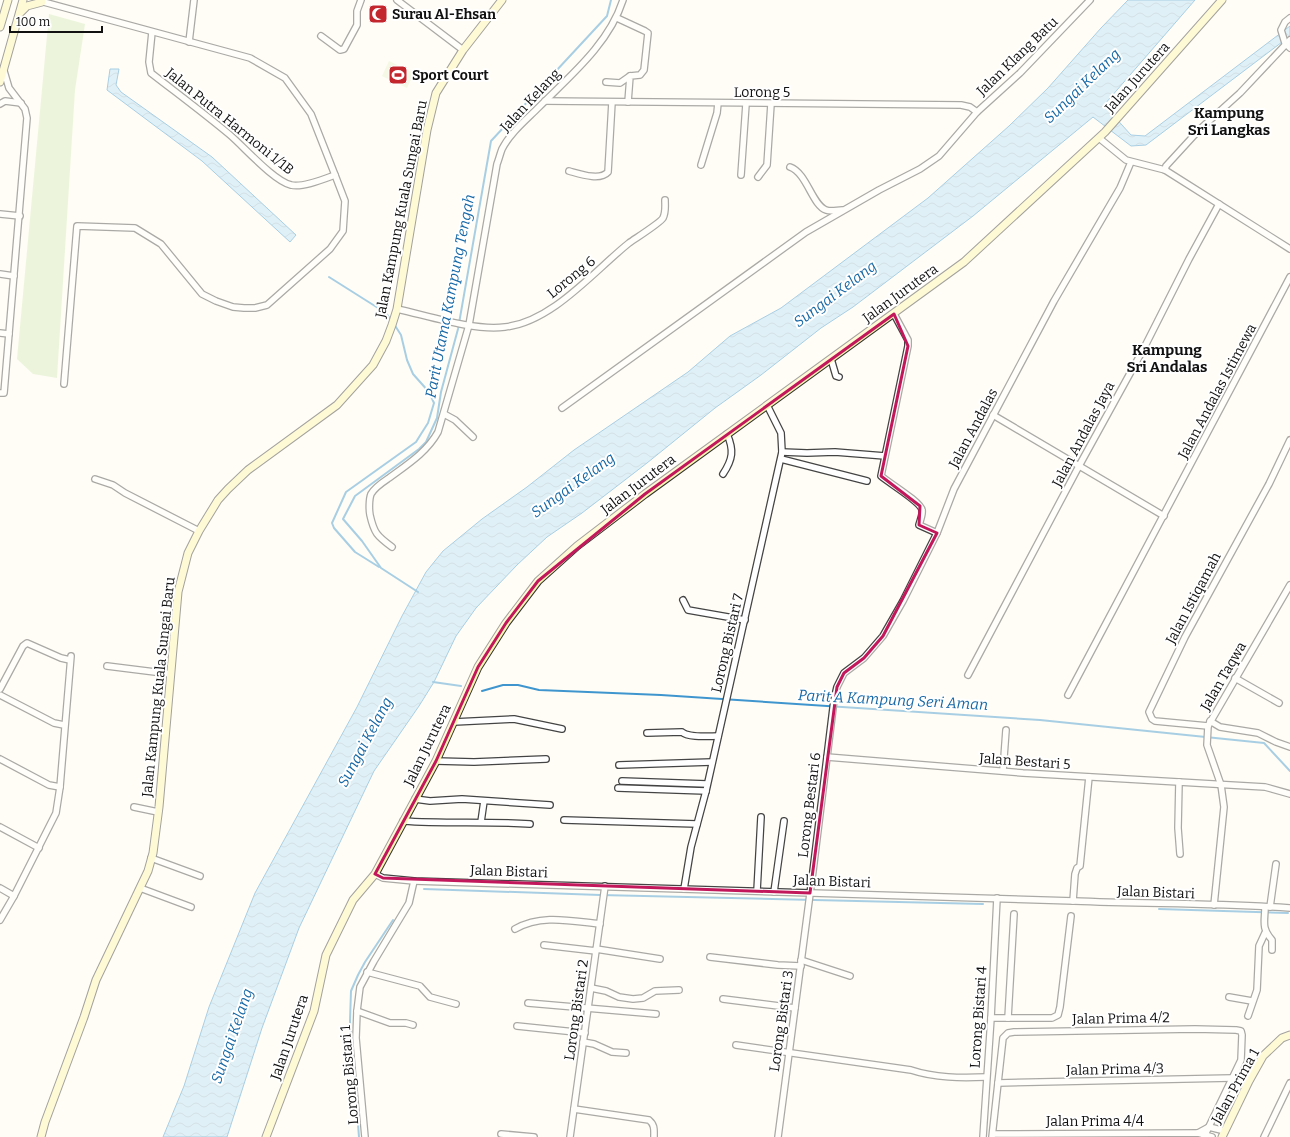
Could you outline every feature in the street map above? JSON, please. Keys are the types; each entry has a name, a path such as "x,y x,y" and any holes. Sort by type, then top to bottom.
{"street":[{"path":"0,27 8,0"},
{"path":"0,82 23,0"},
{"path":"189,42 194,0"},
{"path":"321,36 340,50 344,49 357,25 357,12 361,0"},
{"path":"397,0 463,50"},
{"name":"Jalan Kampung Kuala Sungai Baru","path":"41,1137 96,980 140,888 152,858 158,812 178,592 188,553 199,531 218,500 234,482 248,470 337,405 373,365 386,341 397,309 426,135 436,93 463,50 502,0"},
{"name":"Jalan Kelang","path":"392,547 380,538 373,528 369,512 371,495 378,486 423,453 433,442 438,432 444,414 466,324 493,187 502,150 510,138 545,100 590,56 612,27 624,0"},
{"name":"Jalan Klang Batu","path":"562,408 806,232 879,190 920,169 939,156 977,112 1020,73 1090,0"},
{"name":"Jalan Jurutera","path":"266,1137 314,1011 326,955 353,900 375,874 436,761 478,667 506,622 538,581 577,546 645,494 964,262 1105,132 1222,0"},
{"path":"20,13 27,6 40,1 250,58 285,78 310,114 345,201 343,231 330,249 267,305 255,308 233,307 216,302 202,294 161,244 135,228 77,226 64,384"},
{"path":"606,82 620,83 630,76 638,76 642,73 648,33 617,18"},
{"path":"1165,170 1166,166 1199,130 1240,93 1288,44 1281,30 1285,22 1290,18"},
{"name":"Jalan Putra Harmoni 1/1B","path":"152,32 149,62 151,73 231,136 284,183 293,186 304,185 335,175"},
{"path":"2,393 9,334 28,118 25,109 9,88 4,71"},
{"path":"628,102 630,76"},
{"name":"Lorong 5","path":"545,100 746,104 961,105 970,107 977,112"},
{"path":"0,104 5,101 21,103"},
{"path":"569,171 599,176 608,172 612,102"},
{"path":"701,165 718,103"},
{"path":"741,175 746,104"},
{"path":"758,177 767,165 771,104"},
{"path":"1099,138 1126,160 1147,164 1165,170 1290,249"},
{"name":"Jalan Andalas","path":"834,700 837,687 844,673 864,658 882,636 903,601 937,532 954,489 1058,294 1120,188 1131,162"},
{"path":"790,167 798,172 824,209 828,211 845,209"},
{"name":"Lorong 6","path":"397,309 452,322 492,328 517,325 533,319 552,308 663,218 666,211 665,200"},
{"name":"Jalan Andalas Jaya","path":"968,675 1079,466 1144,348 1189,259 1219,204"},
{"path":"0,214 20,216"},
{"path":"0,274 14,276"},
{"name":"Jalan Andalas Istimewa","path":"1068,695 1290,277"},
{"path":"894,314 908,340 908,346 881,476 912,498 920,506 922,510 919,525 937,532"},
{"path":"0,333 9,334"},
{"path":"831,359 836,376 839,377"},
{"name":"Lorong Bistari 7","path":"684,889 691,847 706,791 781,459 781,433 767,405"},
{"path":"444,414 455,420 473,437"},
{"path":"993,415 1164,516"},
{"path":"723,474 731,458 732,444 727,434"},
{"name":"Jalan Istiqamah","path":"1290,440 1269,484 1185,637 1148,712 1155,721 1209,724 1258,733 1290,747"},
{"path":"782,452 835,452 884,456"},
{"path":"781,459 867,481"},
{"path":"95,479 113,485 125,493 199,531"},
{"name":"Jalan Taqwa","path":"1214,905 1224,806 1221,785 1207,745 1209,724 1290,585"},
{"path":"683,600 688,610 745,620"},
{"path":"0,689 23,646 27,643 61,658 71,658 64,725 60,786 56,813 14,896 0,920"},
{"path":"107,666 171,674"},
{"path":"1235,678 1279,703"},
{"path":"0,695 54,723 64,725"},
{"name":"Lorong Bestari 6","path":"808,908 834,700"},
{"path":"454,722 514,720 562,729"},
{"path":"1003,771 1006,730"},
{"path":"647,733 682,732 685,735 690,736 718,736"},
{"name":"Jalan Bestari 5","path":"827,757 1089,777 1265,787 1290,794"},
{"path":"436,761 474,762 546,759"},
{"path":"0,760 49,785 60,786"},
{"path":"619,764 712,762"},
{"path":"1073,901 1075,874 1077,868 1080,866 1089,777"},
{"path":"622,781 707,784"},
{"path":"1178,782 1178,828 1180,854"},
{"path":"618,788 706,791"},
{"path":"415,799 430,801 462,799 550,805"},
{"path":"481,822 484,801"},
{"path":"134,807 158,812"},
{"path":"757,891 761,817"},
{"path":"403,820 428,823 481,822 530,824"},
{"path":"564,820 697,824"},
{"path":"774,892 784,821"},
{"path":"0,828 39,848"},
{"path":"152,858 200,876"},
{"path":"1248,1016 1257,990 1259,946 1265,933 1264,923 1266,909 1276,864"},
{"name":"Jalan Bistari","path":"375,874 383,878 414,881 604,888 757,891 810,896 997,898 1214,905 1266,909 1290,908"},
{"name":"Lorong Bistari 1","path":"365,1137 366,1132 356,1038 360,987 409,903 414,881"},
{"path":"0,888 14,896"},
{"path":"140,888 191,907"},
{"name":"Lorong Bistari 2","path":"570,1137 604,888"},
{"name":"Lorong Bistari 4","path":"983,1137 997,898"},
{"name":"Lorong Bistari 3","path":"778,1137 808,908"},
{"path":"1008,1018 1014,914"},
{"path":"991,1018 1052,1018 1058,1015 1071,916"},
{"path":"515,929 530,922 549,919 600,924"},
{"path":"1265,933 1272,940 1272,950"},
{"path":"544,945 596,950 660,959"},
{"path":"710,957 778,965 801,966"},
{"path":"801,960 850,976"},
{"path":"368,972 415,984 424,989 430,997 456,1004"},
{"path":"591,988 606,991 620,997 633,999 643,998 655,991 679,990"},
{"path":"1229,997 1252,1001"},
{"path":"723,999 795,1008"},
{"path":"528,1003 656,1014"},
{"path":"357,1012 390,1023 413,1024"},
{"path":"517,1026 585,1033"},
{"name":"Jalan Prima 4/2","path":"998,1083 1003,1038 1008,1033 1014,1032 1195,1029 1241,1031 1241,1060 1232,1078"},
{"name":"Jalan Prima 1","path":"1224,1134 1249,1081 1263,1056 1282,1038 1290,1035"},
{"path":"583,1042 594,1044 612,1052 626,1053"},
{"path":"736,1045 911,1070 921,1074 964,1078 986,1077"},
{"path":"1204,1136 1232,1078"},
{"name":"Jalan Prima 4/3","path":"998,1083 1232,1078"},
{"path":"992,1135 998,1083"},
{"path":"1264,1137 1290,1083"},
{"path":"574,1109 649,1120 653,1123 654,1137"},
{"path":"1209,1127 1224,1134"},
{"name":"Jalan Prima 4/4","path":"1198,1133 1209,1127"},
{"name":"Jalan Prima 4/4","path":"992,1135 1198,1133 1204,1136 1212,1137"},
{"path":"501,1134 534,1137"}],"highlighted area":[{"path":"894,314 908,346 881,476 920,506 919,525 937,533 883,636 864,658 844,673 837,687 810,893 383,878 375,874 436,761 478,667 506,623 538,581 645,494"}],"green space":[{"path":"49,14 85,24 75,90 57,378 33,374 17,359"},
{"name":"Sport Court","path":"389,61 414,73 407,88 382,76"}],"water":[{"name":"Sungai Kelang","path":"1128,0 1195,0 1104,105 1131,135 1145,136 1290,26 1290,36 1146,145 1131,146 1093,117 973,216 853,307 821,328 761,375 715,408 582,513 547,537 517,565 476,608 456,636 434,682 374,771 299,928 262,1028 227,1137 163,1137 184,1086 209,1007 255,893 357,707 402,616 426,572 443,551 482,519 527,487 574,450 688,372 730,336 781,308 928,198 1009,126 1048,88"},
{"path":"110,69 119,69 116,85 121,92 212,157 296,235 290,242 202,161 107,90"}],"waterway":[{"name":"Parit Utama Kampung Tengah","path":"418,592 381,568 362,541 343,519 355,496 419,449 426,442 437,418 441,392 458,329 491,141 607,16 611,0"},
{"path":"329,277 386,313 391,320"},
{"path":"379,567 355,552 334,528 332,523 346,492 416,442 428,423 434,403 429,392 413,374 407,360 401,335 394,324"},
{"name":"Parit A Kampung Seri Aman","path":"433,682 461,686"},
{"name":"Parit A Kampung Seri Aman","path":"482,691 503,685 518,685 539,690 661,695 1040,720 1264,743 1290,771"},
{"path":"424,889 600,895 983,904"},
{"path":"1159,909 1288,913"},
{"path":"359,1137 350,1021 351,991 365,962 393,920"}],"place":[{"name":"Surau Al-Ehsan","path":"378,14"},
{"name":"Sport Court","path":"398,75"}],"district":[{"name":"Kampung Sri Langkas","path":"1229,122"},
{"name":"Kampung Sri Andalas","path":"1167,358"}]}
